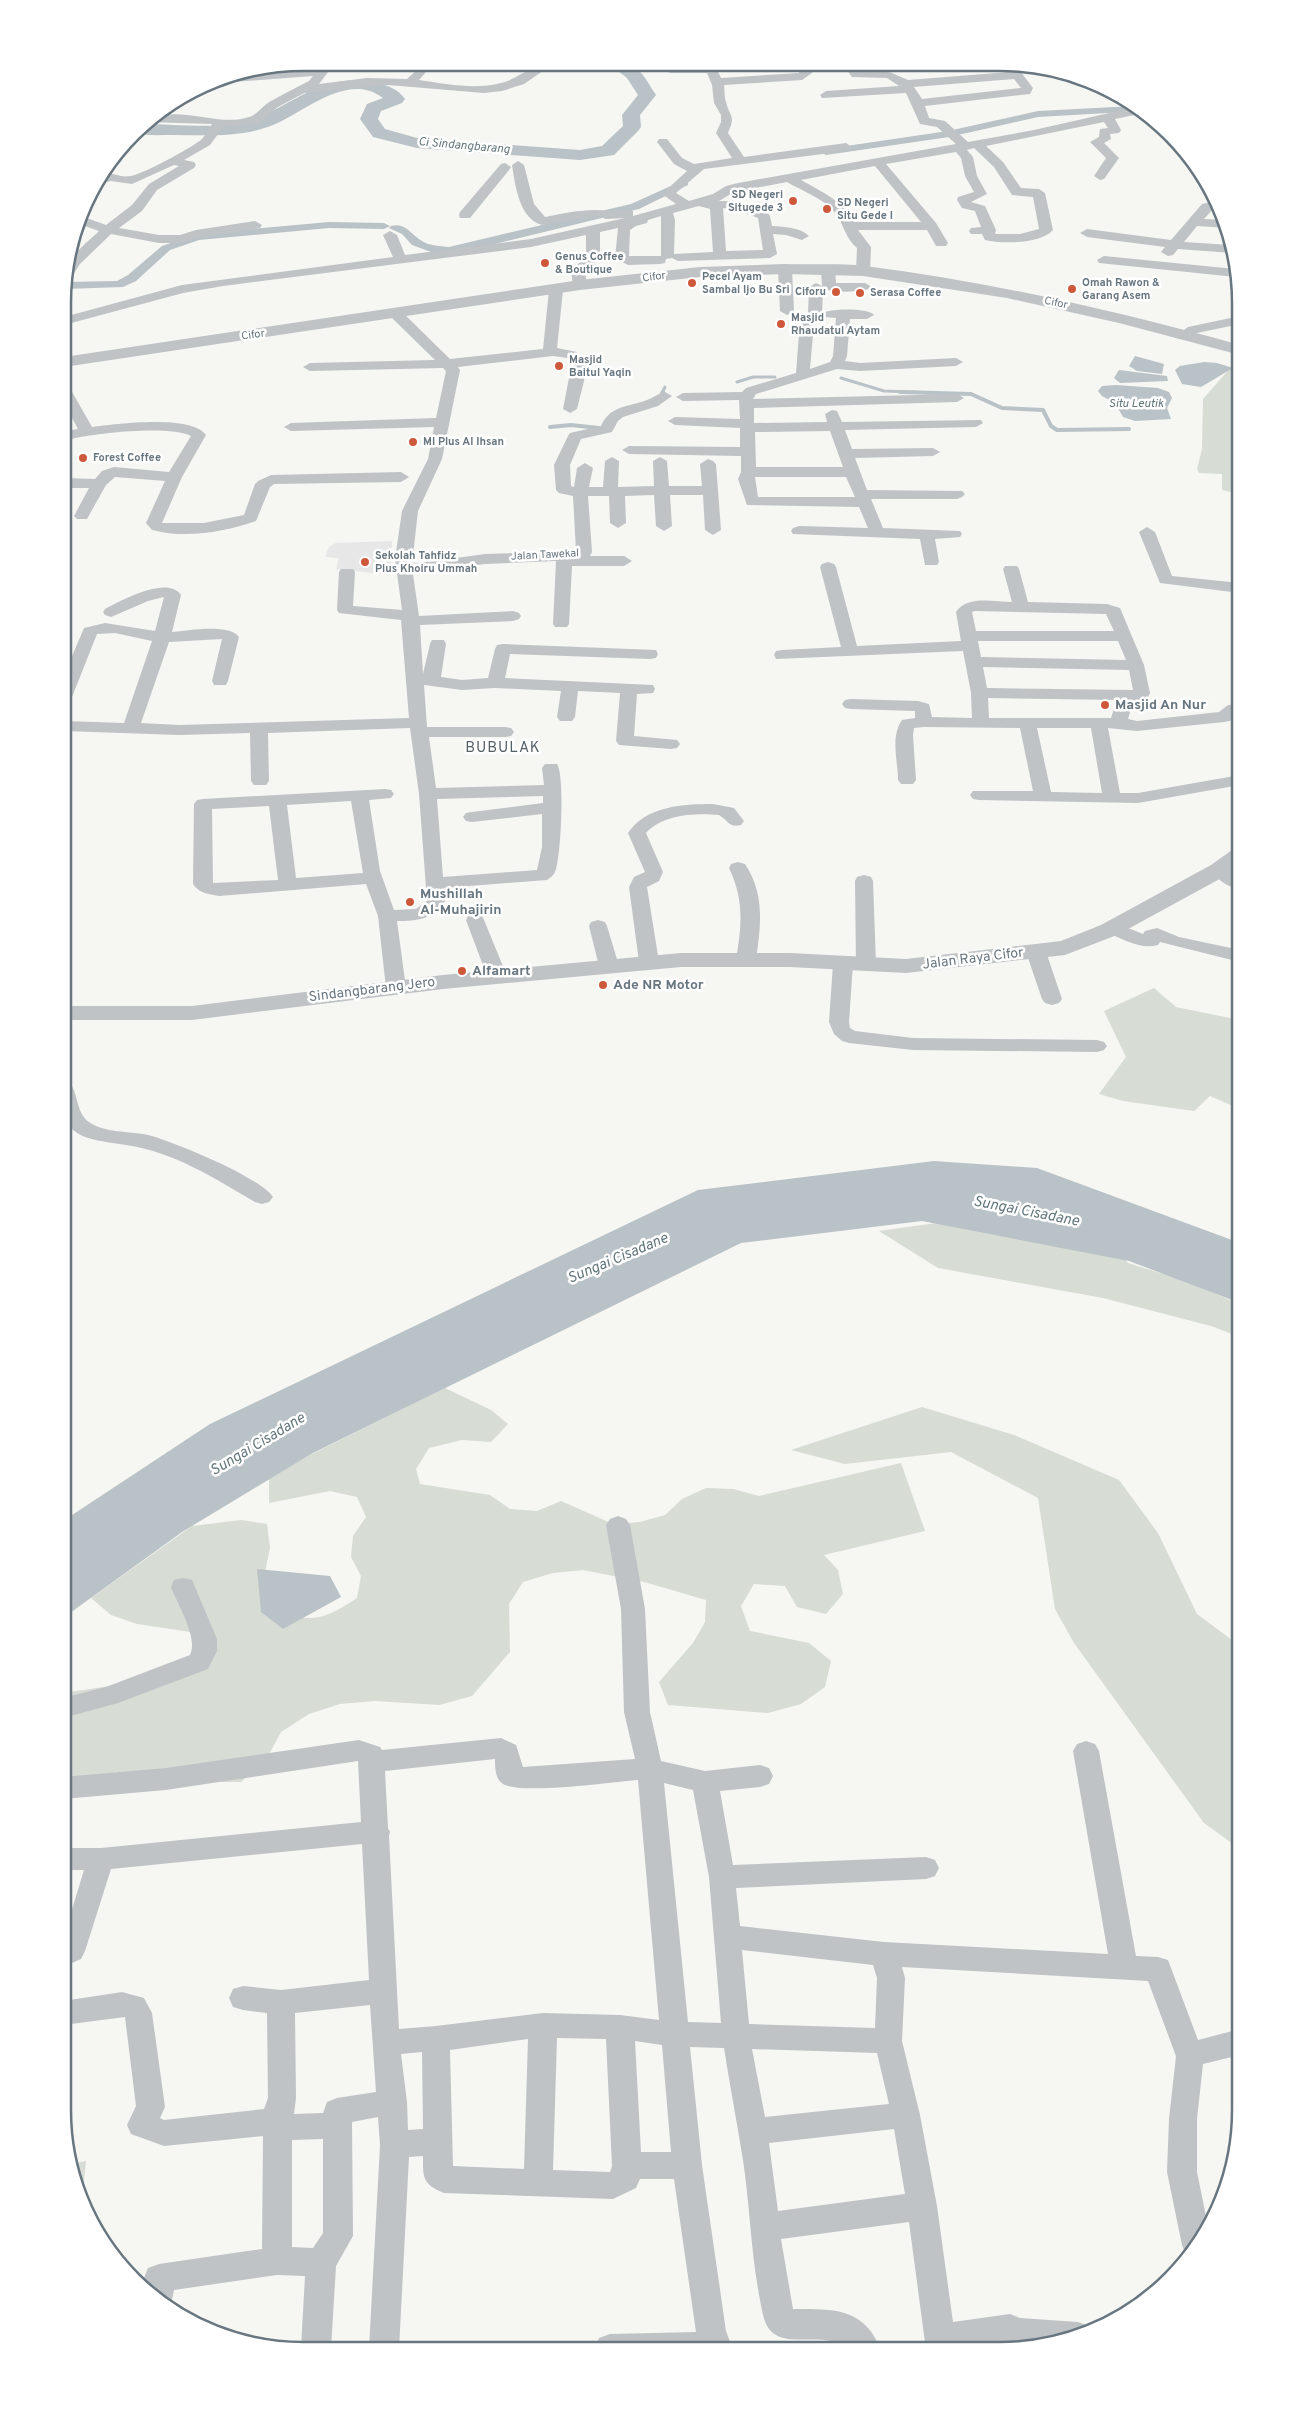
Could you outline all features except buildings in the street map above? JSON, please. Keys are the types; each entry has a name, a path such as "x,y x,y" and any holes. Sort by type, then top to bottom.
{"street":[{"path":"162,119 184,118 216,127 254,120 274,104 304,90 318,80 324,71"},
{"path":"409,83 422,71"},
{"path":"463,91 505,79 516,71"},
{"path":"304,90 382,81 463,91 481,90 510,86 521,82 537,71"},
{"path":"711,71 717,82 720,103 727,115 727,122 722,133 740,160"},
{"path":"717,82 802,76 806,71"},
{"path":"853,71 855,74 893,76 908,85 919,102 924,121 941,124 967,146 999,165 1017,192 1040,193 1046,230 1034,235 999,238 990,237 980,231 989,230 987,222 980,209 967,205 964,200 981,194 971,176 967,146"},
{"path":"907,71 908,85"},
{"path":"826,95 1009,72"},
{"path":"919,102 1026,91 1027,88 1014,72"},
{"path":"176,108 176,112 184,118"},
{"path":"71,318 182,290 223,282 510,246 593,229 718,197 730,189 967,146 1131,112"},
{"path":"1100,176 1113,158 1096,142 1105,139 1104,132 1115,130 1107,116"},
{"path":"108,178 135,179 206,142 212,136 216,127"},
{"path":"663,142 678,161 699,168 730,189"},
{"path":"687,205 668,194 699,168 740,160 846,147"},
{"path":"75,263 108,230 137,208 153,187 190,165 172,161"},
{"path":"878,162 931,226 940,243"},
{"path":"465,215 484,193 512,166 513,191 534,216 542,221 599,212 606,215 632,215 640,217"},
{"path":"790,178 827,198 842,212 858,243 864,247 864,279"},
{"path":"484,193 513,191"},
{"path":"716,204 720,256"},
{"path":"716,204 752,209 764,216 768,230 769,255 670,260 623,260 624,229 631,223 667,213 716,204"},
{"path":"1153,266 1176,245 1207,207 1210,206"},
{"path":"667,213 669,220 670,260"},
{"path":"86,222 108,230 172,240 255,225"},
{"path":"1195,222 1217,223"},
{"path":"848,226 931,226"},
{"path":"580,286 578,271 593,257 593,229"},
{"path":"768,230 787,231 802,236"},
{"path":"1087,233 1176,245 1225,249"},
{"path":"390,235 400,260"},
{"name":"Cifor","path":"71,361 580,286 670,260 785,269 818,289 864,279 1044,300 1232,348"},
{"path":"1104,260 1230,272"},
{"path":"785,269 787,311"},
{"path":"803,374 802,364 807,321 815,315 818,289"},
{"path":"551,351 552,320 556,290"},
{"path":"396,314 453,370 435,459 410,511 405,541 405,570 409,618 424,680"},
{"path":"828,314 866,315"},
{"path":"836,365 840,356 843,314"},
{"path":"1184,335 1201,328 1232,322"},
{"path":"310,367 447,364 545,354 551,351 572,355 579,361 577,380 570,409"},
{"path":"956,362 860,367 836,365 751,391 746,400 749,472 746,479 752,502 957,494"},
{"path":"665,396 652,404 618,414 611,419 608,429 575,436 562,465 564,490 580,492 710,490"},
{"path":"683,396 828,402 957,398"},
{"path":"71,402 82,420 86,432"},
{"path":"828,402 852,472 877,532"},
{"path":"675,421 747,426 836,427 976,423"},
{"path":"292,427 442,422"},
{"path":"71,434 151,427 196,432 199,435 174,477 154,523 157,527 165,529 210,527 251,518 263,484 271,480 401,477"},
{"path":"629,450 748,452"},
{"path":"846,454 932,452"},
{"path":"612,461 613,492 618,523"},
{"path":"660,461 664,526"},
{"path":"708,464 713,530"},
{"path":"580,492 585,468"},
{"path":"82,516 99,484 107,474 114,472 174,477"},
{"path":"749,472 852,472"},
{"path":"71,483 99,484"},
{"name":"Jalan Tawekal","path":"405,570 485,559 564,558 584,553 580,492"},
{"path":"799,531 954,534"},
{"path":"1147,532 1166,580 1232,587"},
{"path":"927,534 931,562"},
{"path":"561,624 564,558 624,561"},
{"path":"828,567 850,652"},
{"path":"1010,569 1021,606"},
{"path":"347,572 345,610 409,618 513,616"},
{"path":"111,612 146,596 161,592 172,593 162,637 130,729"},
{"path":"979,692 1142,694 1136,665 1114,612 1111,609 974,606 967,608 964,612 979,692 981,723"},
{"path":"71,679 90,631 94,629 116,629 162,637 228,635 231,637 220,681"},
{"path":"782,655 971,648 1123,636"},
{"path":"387,916 427,912 434,908 436,901 428,794 419,727 424,680 438,644"},
{"path":"971,648 1136,665"},
{"path":"495,683 503,649 650,654"},
{"path":"424,680 462,685 495,683 647,689"},
{"path":"566,717 570,686"},
{"path":"629,688 625,741 671,744"},
{"path":"1118,724 1126,699 1132,695"},
{"path":"851,704 918,706 923,708 924,722"},
{"path":"907,780 908,762 903,736 904,729 908,724 924,722 1118,724 1137,726 1224,717 1231,712 1231,709"},
{"path":"1028,724 1044,796"},
{"path":"1099,724 1112,798"},
{"path":"71,726 130,729 419,727 505,732"},
{"path":"259,728 260,781"},
{"path":"435,883 540,876 546,872 551,847 551,768"},
{"path":"979,795 1147,797 1232,781"},
{"path":"373,878 219,890 207,888 202,884 203,804 385,794"},
{"path":"428,794 552,799"},
{"path":"359,796 373,878 387,916 396,988"},
{"path":"472,817 552,799"},
{"path":"277,800 288,885"},
{"path":"649,962 638,887 642,881 652,877 654,872 637,833 645,823 656,817 714,808 728,812 735,821"},
{"name":"Jalan Raya Cifor","path":"681,960 746,959 855,964 933,965 1065,948 1089,940 1113,928 1219,870 1232,861"},
{"path":"738,868 747,885 753,915 746,959"},
{"path":"1219,870 1232,879"},
{"path":"864,881 855,964 839,1022 841,1030 849,1037 913,1044 1097,1046"},
{"path":"475,920 497,976"},
{"path":"598,926 609,966"},
{"path":"1113,928 1147,942 1150,942 1152,936 1156,934 1173,941 1232,954"},
{"path":"1036,952 1052,999"},
{"name":"Sindangbarang Jero","path":"71,1013 192,1013 497,976 681,960"},
{"path":"71,1120 82,1127 112,1136 152,1143 191,1157 262,1198"},
{"path":"618,1525 633,1609 637,1712 650,1769 687,2165 711,2331 716,2342"},
{"path":"71,1706 109,1696 199,1662 205,1651 205,1639 183,1587"},
{"path":"373,1762 501,1748 507,1752 509,1773 512,1776 523,1778 650,1769 705,1782 760,1776"},
{"path":"71,1787 166,1779 359,1750 371,1754 377,1832 386,2042 393,2102 395,2145 384,2342"},
{"path":"1086,1751 1124,1968"},
{"path":"705,1782 722,1878 729,1937 736,2036 753,2131 770,2272 781,2321 786,2324 844,2326 859,2336 862,2342"},
{"path":"71,1859 101,1859 377,1832"},
{"path":"71,1951 101,1859"},
{"path":"722,1878 926,1868"},
{"path":"729,1937 884,1954 1158,1970 1190,2056 1183,2119 1182,2172 1195,2236"},
{"path":"884,1954 891,1978 888,2041 906,2115 922,2206 941,2342"},
{"path":"243,1998 281,2002 384,1991"},
{"path":"277,2261 278,2122 282,2098 281,2002"},
{"path":"71,2012 122,2004 134,2007 138,2013 152,2107 141,2125 164,2133 270,2122 337,2126"},
{"path":"386,2042 436,2039 543,2025 620,2027 675,2034 888,2041"},
{"path":"538,2184 543,2025"},
{"path":"436,2039 438,2175 444,2179 538,2184 613,2185 626,2178 627,2166 620,2027"},
{"path":"1190,2056 1208,2049 1232,2044"},
{"path":"316,2342 321,2262 338,2236 337,2111 393,2102"},
{"path":"753,2131 906,2115"},
{"path":"395,2145 438,2141"},
{"path":"627,2166 687,2165"},
{"path":"766,2227 922,2206"},
{"path":"158,2291 159,2278 277,2261 321,2262"},
{"path":"950,2342 1010,2329 1020,2340 1033,2339"}],"shaded area":[{"path":"1232,366 1232,492 1222,490 1222,474 1199,473 1197,469 1202,449 1203,399"},
{"name":"Sekolah Tahfidz Plus Khoiru Ummah","path":"392,541 391,575 336,569 339,558 325,557 329,547 336,543"},
{"path":"1154,988 1176,1007 1232,1018 1232,1106 1210,1096 1194,1111 1123,1101 1099,1094 1126,1057 1104,1011"},
{"path":"936,1223 1109,1237 1128,1263 1182,1280 1232,1301 1232,1334 1211,1326 1103,1298 938,1268 879,1231"},
{"path":"445,1388 491,1410 508,1424 491,1442 462,1440 429,1448 416,1469 420,1484 490,1495 510,1509 537,1511 561,1501 613,1524 640,1522 665,1515 682,1499 706,1488 733,1489 759,1496 901,1463 925,1531 824,1555 838,1570 843,1594 826,1614 797,1607 785,1586 754,1584 741,1606 750,1631 809,1643 831,1661 825,1687 801,1704 768,1713 668,1705 659,1682 693,1643 705,1622 706,1600 644,1582 583,1570 553,1573 523,1582 509,1604 510,1652 472,1696 439,1705 375,1701 340,1704 309,1714 281,1732 266,1760 241,1782 208,1782 117,1772 83,1781 71,1791 71,1692 137,1682 192,1657 197,1633 137,1624 111,1615 91,1598 192,1526 241,1520 267,1524 270,1548 260,1596 286,1612 308,1618 319,1617 343,1607 357,1598 361,1576 351,1557 353,1536 366,1517 357,1497 330,1491 269,1503 269,1479 310,1455"},
{"path":"922,1407 1014,1435 1119,1480 1158,1533 1197,1614 1232,1640 1232,1843 1204,1823 1074,1643 1055,1609 1038,1498 951,1452 845,1464 791,1450"},
{"path":"86,2161 84,2183 79,2170 78,2163"}],"water":[{"path":"1135,356 1164,364 1162,374 1137,371 1129,366"},
{"path":"1204,362 1217,363 1232,369 1201,387 1182,384 1175,370 1180,366"},
{"path":"1119,370 1167,376 1168,381 1120,383 1114,378"},
{"name":"Situ Leutik","path":"1102,386 1158,388 1169,392 1172,398 1167,408 1171,419 1135,421 1123,417 1115,403 1102,396 1098,391"},
{"name":"Sungai Cisadane","path":"934,1161 1037,1168 1232,1240 1232,1300 1129,1261 922,1221 741,1243 313,1453 182,1532 71,1612 71,1516 210,1424 698,1190"},
{"path":"257,1569 330,1576 341,1597 283,1629 261,1612"}],"waterway":[{"name":"Ci Sindangbarang","path":"150,129 231,130 267,121 332,87 361,85 384,90 396,99 373,108 369,119 379,133 417,143 580,155 608,151 632,127 631,115 647,95 633,74 628,71"},
{"path":"952,133 1038,114 1128,109"},
{"path":"826,152 949,134"},
{"path":"395,228 406,232 416,243 431,249 449,251 635,207 684,183"},
{"path":"72,286 119,284 132,278 166,248 197,237 329,225 384,226"},
{"path":"737,382 753,377 775,377"},
{"path":"841,378 884,391 936,393"},
{"path":"662,393 665,387"},
{"path":"660,397 663,392"},
{"path":"900,392 971,394 1002,408 1043,410 1051,426 1057,430 1129,429"},
{"path":"550,427 571,425 599,428"}],"place":[{"name":"SD Negeri Situgede 3","path":"793,201"},
{"name":"SD Negeri Situ Gede I","path":"827,209"},
{"name":"Genus Coffee & Boutique","path":"545,263"},
{"name":"Pecel Ayam Sambal Ijo Bu Sri","path":"692,283"},
{"name":"Omah Rawon & Garang Asem","path":"1072,289"},
{"name":"Ciforu","path":"836,292"},
{"name":"Serasa Coffee","path":"860,293"},
{"name":"Masjid Rhaudatul Aytam","path":"781,324"},
{"name":"Masjid Baitul Yaqin","path":"559,366"},
{"name":"MI Plus Al Ihsan","path":"413,442"},
{"name":"Forest Coffee","path":"83,458"},
{"name":"Sekolah Tahfidz Plus Khoiru Ummah","path":"365,562"},
{"name":"Masjid An Nur","path":"1105,705"},
{"name":"Mushillah Al-Muhajirin","path":"410,902"},
{"name":"Alfamart","path":"462,971"},
{"name":"Ade NR Motor","path":"603,985"}],"district":[{"name":"BUBULAK","path":"503,748"}]}
